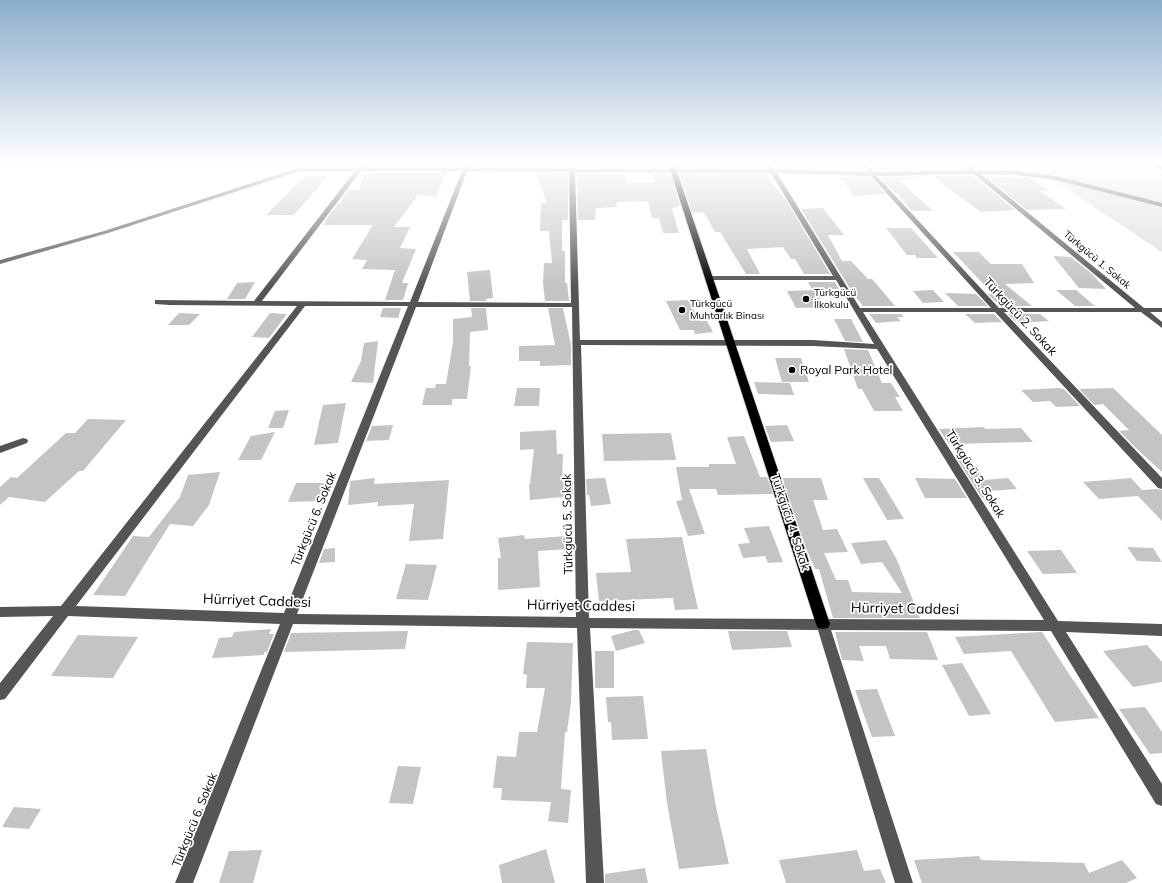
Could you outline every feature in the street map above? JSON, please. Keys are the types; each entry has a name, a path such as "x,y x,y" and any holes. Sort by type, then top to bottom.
{"main road":[{"name":"Türkgücü 4. Sokak","path":"684,204 823,624"}],"street":[{"path":"0,262 106,232 192,204"},
{"path":"256,304 333,204"},
{"name":"Türkgücü 6. Sokak","path":"184,883 452,204"},
{"name":"Türkgücü 5. Sokak","path":"574,204 583,623 595,883"},
{"name":"Türkgücü 3. Sokak","path":"793,204 857,310 1162,798"},
{"name":"Türkgücü 2. Sokak","path":"900,204 1162,485"},
{"name":"Türkgücü 1. Sokak","path":"1013,204 1162,326"},
{"path":"709,278 838,278"},
{"path":"158,302 256,304 575,305"},
{"path":"0,694 303,304"},
{"path":"857,310 1162,310"},
{"path":"576,342 813,343 880,347"},
{"path":"0,450 23,441"},
{"name":"Hürriyet Caddesi","path":"0,612 64,611 289,618 583,623 1055,626 1162,630"},
{"name":"Türkgücü 4. Sokak","path":"823,624 904,883"}],"shaded area":[{"path":"1090,204 1162,204 1162,252"}],"building":[{"path":"277,204 303,204 294,215 266,215"},
{"path":"338,204 411,204 394,227 410,227 400,248 416,249 402,283 408,283 403,300 385,300 395,270 362,269 367,260 352,259 373,225 324,225 326,219"},
{"path":"541,204 568,204 568,220 562,220 562,251 565,251 565,283 567,283 569,301 545,301 543,283 544,263 552,263 549,231 540,231"},
{"path":"578,204 616,204 617,207 596,208 595,220 578,220"},
{"path":"649,204 680,204 672,209 679,233 663,233 659,218 652,218"},
{"path":"689,204 789,204 830,274 804,274 795,259 791,259 783,247 747,249 760,274 746,274 720,232 715,232 704,212 692,213"},
{"path":"906,204 926,204 933,211 912,211"},
{"path":"970,204 1008,204 1015,210 981,212"},
{"path":"1020,204 1059,204 1066,209 1027,210"},
{"path":"823,208 844,235 828,235 842,261 851,261 868,279 872,279 895,306 863,306 854,295 801,209"},
{"path":"886,228 911,228 938,258 917,258 915,255 907,255"},
{"path":"953,252 979,252 991,264 1022,264 1034,283 1005,284 1032,306 1000,306 988,294 993,294"},
{"path":"1053,256 1071,257 1092,274 1106,289 1079,288"},
{"path":"490,270 493,298 486,299 486,301 470,301 467,272"},
{"path":"255,282 245,299 227,299 237,283"},
{"path":"808,282 835,282 839,289 812,289"},
{"name":"Türkgücü İlkokulu","path":"815,290 825,307 796,308 787,291"},
{"path":"933,290 944,302 923,303 913,291"},
{"path":"1056,290 1076,290 1095,306 1075,306"},
{"path":"945,293 976,294 988,306 958,306"},
{"path":"688,300 700,321 707,321 713,332 695,334 694,330 680,330 666,301"},
{"path":"383,308 401,308 398,318 380,317"},
{"path":"471,308 486,308 488,330 470,332 469,366 471,366 467,399 452,399 452,405 422,405 426,388 435,388 436,384 446,384 453,342 453,319 472,317"},
{"path":"548,308 563,308 571,345 571,365 540,366 540,361 519,361 519,346 555,345"},
{"path":"179,313 200,314 189,325 168,325"},
{"path":"270,313 287,314 269,338 252,337"},
{"path":"869,314 901,314 904,317 897,317 901,321 876,323"},
{"path":"965,314 994,314 1002,322 975,323"},
{"path":"1008,314 1040,314 1049,321 1021,323 1019,321 1015,321"},
{"path":"834,319 851,319 863,342 845,341"},
{"path":"378,341 373,383 351,382 361,361 364,343"},
{"path":"844,349 868,350 882,383 891,383 900,397 895,397 903,411 874,411 862,389 858,389"},
{"name":"Royal Park Hotel","path":"775,358 801,358 809,382 782,382"},
{"path":"754,382 790,383 794,395 758,394"},
{"path":"517,388 540,388 539,406 514,406"},
{"path":"1113,388 1162,435 1162,472 1119,431 1129,430 1103,404 1094,405 1079,389"},
{"path":"1064,389 1080,406 1056,407 1050,401 1033,402 1021,390"},
{"path":"346,403 338,443 314,445 323,405"},
{"path":"289,410 283,428 268,428 275,411"},
{"path":"88,419 126,420 83,471 79,471 45,502 9,497 0,505 0,487 11,477 17,478 66,433 75,433"},
{"path":"393,425 389,440 366,441 372,426"},
{"path":"787,425 794,441 771,442 765,426"},
{"path":"984,427 985,429 1021,428 1033,442 949,444 939,429"},
{"path":"556,430 557,454 563,454 562,482 573,481 573,496 530,500 529,484 534,449 520,450 520,432"},
{"path":"275,432 261,460 238,460 251,436"},
{"path":"671,433 676,460 604,461 602,434"},
{"path":"744,436 760,477 767,477 773,494 718,495 716,489 689,489 705,534 688,536 676,501 682,500 676,467 709,467 709,464 736,464 727,437"},
{"path":"954,454 967,454 984,480 1008,478 1017,489 989,491 993,498 982,498"},
{"path":"220,472 209,505 193,526 170,524 125,596 93,595 133,536 149,537 180,497 188,475"},
{"path":"375,478 374,484 449,480 443,539 409,541 414,504 378,506 378,502 348,505 350,481"},
{"path":"605,478 611,504 591,506 589,495 587,495 586,479"},
{"path":"782,478 821,478 828,500 813,500 823,530 837,529 848,552 824,553 836,580 848,580 852,592 902,593 882,562 861,564 851,543 886,540 897,560 920,618 833,618 819,569 815,569 806,548"},
{"path":"863,478 879,478 904,519 887,520"},
{"path":"915,478 955,479 967,498 925,498"},
{"path":"1131,478 1142,490 1162,490 1162,521 1138,496 1099,499 1083,482"},
{"path":"296,483 328,483 322,501 288,502"},
{"path":"769,526 783,562 768,563 765,556 743,558 738,544 750,543 744,528"},
{"path":"524,535 525,539 567,536 568,549 538,551 540,587 498,590 498,558 501,558 498,538"},
{"path":"682,537 698,609 675,610 673,598 599,601 596,573 631,572 626,539"},
{"path":"1127,547 1153,548 1162,562 1137,561"},
{"path":"335,548 335,562 319,563 324,549"},
{"path":"1061,550 1077,573 1043,574 1027,551"},
{"path":"406,564 437,565 428,600 396,599"},
{"path":"271,629 269,634 274,634 267,652 264,652 264,655 212,658 219,638 232,637 234,632"},
{"path":"639,630 645,643 616,651 611,636"},
{"path":"408,631 405,649 284,652 291,633"},
{"path":"728,631 787,631 792,647 732,650"},
{"path":"835,632 927,632 938,660 890,659 886,646 859,646 864,661 842,660"},
{"path":"1042,632 1099,718 1055,722 1011,651 964,654 955,637"},
{"path":"78,635 138,637 113,678 51,676"},
{"path":"527,642 573,643 571,702 567,732 565,732 561,789 571,790 568,823 548,821 551,802 501,800 502,788 493,788 497,756 516,757 519,732 537,732 545,688 526,688 527,675 523,674"},
{"path":"1147,645 1162,662 1162,682 1133,687 1103,651"},
{"path":"595,651 614,651 614,688 595,688"},
{"path":"962,663 991,714 969,716 942,665"},
{"path":"877,689 895,736 872,737 855,690"},
{"path":"643,696 648,739 612,740 611,722 608,722 606,697"},
{"path":"1145,707 1162,732 1162,753 1150,754 1119,709"},
{"path":"706,749 716,807 729,864 679,869 667,803 661,751"},
{"path":"398,766 421,767 413,804 389,803"},
{"path":"14,807 41,809 29,829 2,827"},
{"path":"546,849 555,883 502,883 499,865"},
{"path":"262,850 253,883 219,883 229,851"},
{"path":"857,850 864,871 880,869 886,883 786,883 779,860"},
{"path":"979,856 981,860 1084,863 1089,873 1122,860 1137,878 1126,883 922,883 914,860"},
{"path":"645,868 648,883 605,883 605,874"}],"place":[{"name":"Türkgücü İlkokulu","path":"806,299"},
{"name":"Türkgücü Muhtarlık Binası","path":"682,310"},
{"name":"Royal Park Hotel","path":"792,370"}]}
